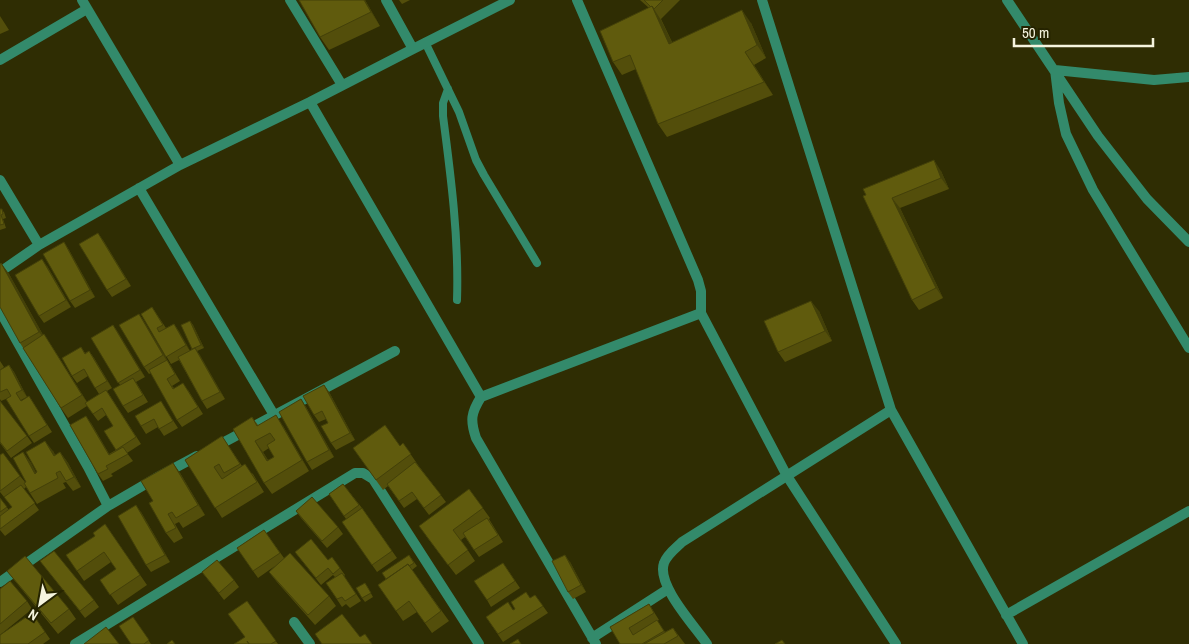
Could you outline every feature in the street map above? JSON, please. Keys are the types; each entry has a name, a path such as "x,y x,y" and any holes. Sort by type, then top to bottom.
{"street":[{"path":"290,0 342,85"},
{"path":"386,0 412,48"},
{"path":"0,272 39,245 180,165 310,102 412,48 510,0"},
{"path":"577,0 698,280 701,291 702,313 787,476 896,644"},
{"path":"762,0 892,410 1023,644"},
{"path":"1007,0 1098,136 1147,198 1189,242"},
{"path":"0,60 84,4 180,165"},
{"path":"1055,70 1154,80 1189,77"},
{"path":"1055,70 1059,103 1066,134 1085,174 1098,199 1189,348"},
{"path":"310,102 481,396"},
{"path":"0,180 39,245"},
{"path":"139,188 274,415"},
{"path":"0,311 108,506"},
{"path":"668,588 594,641 476,438 472,426 473,410 481,396 702,313"},
{"path":"0,582 108,506 156,478 395,351"},
{"path":"707,644 668,588 664,563 682,542 892,410"},
{"path":"75,644 355,473 360,472 373,479 479,644"},
{"path":"1006,614 1189,510"},
{"path":"294,622 310,644"}],"lane":[{"path":"425,42 459,112 476,160 536,262"},
{"path":"448,89 443,103 443,116 458,278 457,300"}],"building":[{"path":"299,0 364,0 371,12 320,37"},
{"path":"644,0 663,0 654,9"},
{"path":"652,6 669,44 742,10 757,45 745,52 764,82 658,124 630,55 613,62 600,31"},
{"path":"934,160 941,178 892,198 936,288 912,300 863,196 866,195 863,189"},
{"path":"0,209 2,209 3,214 1,215 4,224 0,225"},
{"path":"98,233 126,279 107,290 79,244"},
{"path":"64,242 90,290 70,301 43,254"},
{"path":"42,259 66,300 39,316 15,275"},
{"path":"1,263 39,332 20,343 0,307"},
{"path":"811,301 825,331 778,352 764,321"},
{"path":"152,307 163,325 157,328 159,332 174,324 186,345 166,357 141,314"},
{"path":"139,314 163,355 144,367 119,325"},
{"path":"190,321 201,345 192,349 181,325"},
{"path":"113,325 140,370 118,383 91,338"},
{"path":"44,334 82,395 61,408 23,348"},
{"path":"81,347 85,354 89,351 107,381 95,388 84,369 72,376 62,358"},
{"path":"195,348 220,392 202,401 178,357"},
{"path":"167,360 175,374 167,379 173,389 183,383 198,407 177,420 149,370"},
{"path":"9,365 22,390 16,393 21,401 29,396 47,425 29,436 6,399 11,396 7,389 0,392 0,370"},
{"path":"133,378 143,395 123,406 113,389"},
{"path":"324,385 350,433 331,443 321,426 328,423 322,411 314,415 303,396"},
{"path":"106,390 136,437 116,450 104,431 113,426 102,408 93,414 85,403"},
{"path":"301,399 329,450 307,462 279,412"},
{"path":"0,401 27,436 7,451 0,442"},
{"path":"161,401 173,421 159,429 154,419 141,426 135,416"},
{"path":"276,415 302,460 264,483 233,429 252,417 257,426","holes":["270,433 275,440 267,445 274,457 267,461 255,441"]},
{"path":"86,416 109,455 123,447 128,454 106,466 108,469 98,474 70,425"},
{"path":"385,425 400,446 403,443 411,454 376,480 353,448"},
{"path":"222,436 240,464 224,473 219,464 214,467 222,479 245,464 257,482 215,508 185,460"},
{"path":"45,441 54,456 60,452 74,477 66,481 60,471 56,473 58,478 30,493 13,458 23,452 35,474 37,472 26,452"},
{"path":"3,453 20,476 0,491 0,455"},
{"path":"415,462 441,495 424,508 412,492 399,501 387,484"},
{"path":"173,463 198,505 176,518 172,512 168,514 176,528 166,533 149,503 153,501 141,481"},
{"path":"343,484 359,505 344,516 329,494"},
{"path":"21,485 35,503 0,529 0,516 12,507 4,497"},
{"path":"469,489 483,508 453,530 468,550 448,565 419,526"},
{"path":"312,497 338,527 322,541 296,511"},
{"path":"0,498 7,507 0,512"},
{"path":"136,505 165,555 146,565 118,516"},
{"path":"362,508 392,551 372,565 342,522"},
{"path":"487,518 498,535 474,550 463,533"},
{"path":"105,524 140,575 110,595 100,580 116,569 104,552 77,571 66,555 95,536 93,533"},
{"path":"264,530 280,553 253,571 237,548"},
{"path":"311,539 328,560 332,557 340,568 333,574 328,568 316,578 295,552"},
{"path":"54,551 94,600 80,611 40,561"},
{"path":"290,553 329,596 308,615 269,572"},
{"path":"409,555 414,563 409,566 408,564 386,579 382,573"},
{"path":"565,555 581,585 568,592 552,561"},
{"path":"25,556 69,609 51,623 7,571"},
{"path":"217,560 234,580 219,593 202,572"},
{"path":"503,563 515,581 487,600 474,581"},
{"path":"408,564 441,611 425,623 409,601 396,611 378,585"},
{"path":"342,573 356,594 345,601 342,597 337,599 326,583"},
{"path":"10,581 27,601 0,624 0,589"},
{"path":"365,583 371,593 362,598 356,588"},
{"path":"526,592 530,598 535,595 543,606 498,634 486,617 508,602 513,610 515,609 511,602"},
{"path":"247,601 276,641 271,644 234,644 245,637 228,614"},
{"path":"649,604 654,613 629,628 633,635 657,620 664,631 642,644 620,644 610,627"},
{"path":"32,613 45,632 28,644 0,644 0,635"},
{"path":"342,614 360,637 365,634 372,644 322,644 315,634"},
{"path":"133,617 149,640 144,644 131,644 119,626"},
{"path":"106,627 119,644 84,644"},
{"path":"673,628 678,636 664,644 644,644"},
{"path":"518,639 521,644 510,644"},
{"path":"172,640 175,644 167,644"},
{"path":"782,640 785,644 775,644"}]}
